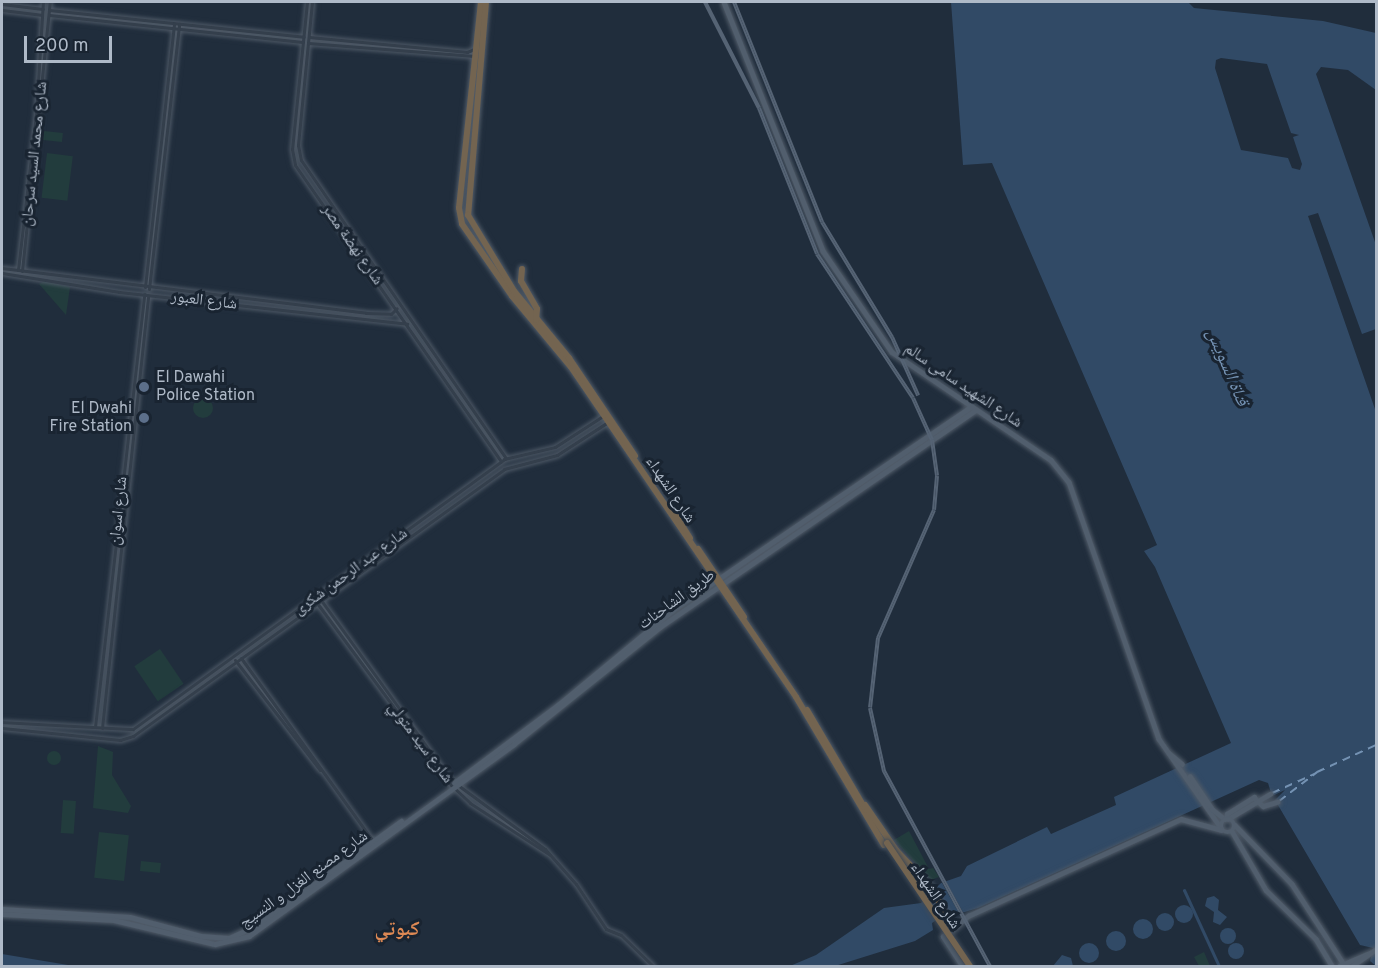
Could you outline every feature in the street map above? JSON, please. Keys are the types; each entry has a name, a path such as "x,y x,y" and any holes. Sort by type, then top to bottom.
{"highway":[{"name":"شارع الشهداء","path":"486,2 482,6 466,206 470,219 475,230 536,320 569,358 678,523"},
{"name":"شارع الشهداء","path":"482,20 476,45 459,208 462,224 608,422 678,523 796,698 885,844 966,966"},
{"path":"462,224 470,219"},
{"path":"469,235 475,230"},
{"path":"522,268 521,281 537,309 536,320"},
{"name":"شارع الشهداء","path":"718,582 800,697 885,844"},
{"path":"860,800 896,850 929,885 952,920"}],"main road":[{"name":"شارع الشهيد سامى سالم","path":"724,2 828,259 895,356 1051,460 1069,482 1132,668 1159,739 1180,764 1222,829"},
{"name":"طريق الشاحنات","path":"403,822 561,707 666,619 973,409"},
{"path":"1222,829 1226,819 1270,794"},
{"path":"1259,800 1263,806 1277,802"},
{"path":"1210,810 1235,825 1292,884 1343,966 1373,951"},
{"path":"966,966 943,937 952,920 968,916 1180,819 1232,831 1266,890 1316,939 1332,966"},
{"name":"شارع مصنع الغزل و النسيج","path":"2,909 130,917 201,936 229,938 256,926 373,841 403,822"},
{"name":"شارع مصنع الغزل و النسيج","path":"2,914 114,920 209,944 229,943 249,936 403,822"},
{"path":"1232,831 1235,825"},
{"path":"1354,966 1373,951"}],"street":[{"name":"شارع محمد السيد سرحان","path":"20,271 36,115 43,2"},
{"name":"شارع محمد السيد سرحان","path":"20,271 50,2"},
{"name":"شارع نهضة مصر","path":"308,2 306,42 292,152 297,169 397,308 501,461"},
{"name":"شارع نهضة مصر","path":"306,37 312,2"},
{"path":"2,4 42,9"},
{"path":"2,10 42,15"},
{"path":"49,12 306,42 466,52 476,45"},
{"path":"176,26 306,37 475,57"},
{"path":"147,288 176,26"},
{"path":"40,39 46,39"},
{"path":"39,50 45,51"},
{"name":"شارع نهضة مصر","path":"297,121 298,147 302,163 506,458"},
{"name":"شارع العبور","path":"2,268 220,297 384,315 397,308"},
{"name":"شارع العبور","path":"2,273 119,292 408,324"},
{"path":"103,288 105,282"},
{"path":"119,292 121,284"},
{"name":"شارع اسوان","path":"96,727 146,294"},
{"name":"شارع اسوان","path":"102,728 146,294"},
{"path":"219,302 220,297"},
{"path":"355,312 355,317"},
{"name":"شارع عبد الرحمن شكرى","path":"69,733 126,739 319,601 501,461 545,450 603,416"},
{"path":"595,421 599,428"},
{"name":"شارع عبد الرحمن شكرى","path":"2,722 96,727 126,732 200,682 440,510 449,507 508,466 561,453 608,422"},
{"path":"489,443 493,440"},
{"path":"545,450 547,458"},
{"path":"536,452 538,460"},
{"path":"446,503 449,507"},
{"name":"شارع سيد متولي","path":"319,601 454,785 478,808 550,855 576,884 606,929 621,935 653,966"},
{"path":"267,633 270,637"},
{"path":"238,654 320,770"},
{"path":"233,658 373,841"},
{"path":"200,682 202,686"},
{"path":"154,714 158,718"},
{"path":"143,722 150,724"},
{"path":"56,726 57,732"},
{"path":"2,728 69,733 70,727"}],"green space":[{"path":"44,131 63,133 62,142 43,140"},
{"path":"47,153 73,156 67,201 42,198"},
{"path":"44,281 70,287 66,315 39,284"},
{"path":"203,398 210,401 213,408 210,415 203,418 196,415 193,408 196,401"},
{"path":"160,649 183,684 158,701 134,666"},
{"path":"98,746 113,752 112,775 131,806 128,813 93,808"},
{"path":"54,751 59,753 61,758 59,763 54,765 49,763 47,758 49,753"},
{"path":"63,800 76,801 74,834 61,833"},
{"path":"909,831 929,869 933,868 939,877 931,880 894,840"},
{"path":"99,832 129,835 124,881 94,878"},
{"path":"141,861 161,863 160,873 140,871"},
{"path":"1204,952 1210,966 1199,966 1194,957"}],"water":[{"name":"قناة السويس","path":"951,2 1188,2 1194,8 1323,21 1376,33 1376,90 1348,70 1321,67 1316,74 1376,245 1376,329 1362,334 1318,213 1308,216 1376,412 1376,966 1370,961 1373,948 1360,945 1275,800 1285,790 1272,796 1268,783 1259,780 978,908 958,914 950,910 932,923 933,930 915,941 835,966 790,966 816,955 884,908 921,903 941,883 961,876 967,866 1047,827 1051,834 1116,805 1114,797 1231,743 1155,567 1144,551 1157,545 992,163 963,165","holes":["1221,58 1267,64 1291,133 1299,135 1293,137 1302,164 1300,170 1292,168 1288,158 1241,150 1215,68 1216,60"]},
{"path":"1214,896 1219,900 1218,910 1227,917 1220,925 1213,922 1214,912 1205,906 1207,898"},
{"path":"1184,905 1190,908 1193,914 1190,920 1184,923 1178,920 1175,914 1178,908"},
{"path":"1165,913 1171,916 1174,922 1171,928 1165,931 1159,928 1156,922 1159,916"},
{"path":"1143,919 1150,922 1153,929 1150,936 1143,939 1136,936 1133,929 1136,922"},
{"path":"1228,928 1236,936 1228,944 1220,936"},
{"path":"1116,931 1123,934 1126,941 1123,948 1116,951 1109,948 1106,941 1109,934"},
{"path":"1089,943 1096,946 1099,953 1096,960 1089,963 1082,960 1079,953 1082,946"},
{"path":"1236,943 1244,951 1236,959 1228,951"},
{"path":"2,954 74,966 2,966"},
{"path":"1062,955 1071,958 1073,966 1053,966"}],"pier":[{"path":"944,878 965,916 961,918 941,880"}],"waterway":[{"path":"1184,890 1219,966"}],"ferry route":[{"path":"1279,801 1317,772 1376,745"},
{"path":"1272,793 1314,774"}],"railway":[{"path":"705,2 759,108 817,254 913,398 932,440 937,476 934,510 878,638 870,708 884,771 990,966"},
{"path":"734,2 822,222 892,337 918,395"}],"place":[{"name":"El Dawahi Police Station","path":"144,387"},
{"name":"El Dwahi Fire Station","path":"144,418"}],"district":[{"name":"كبوتي","path":"397,930"}]}
